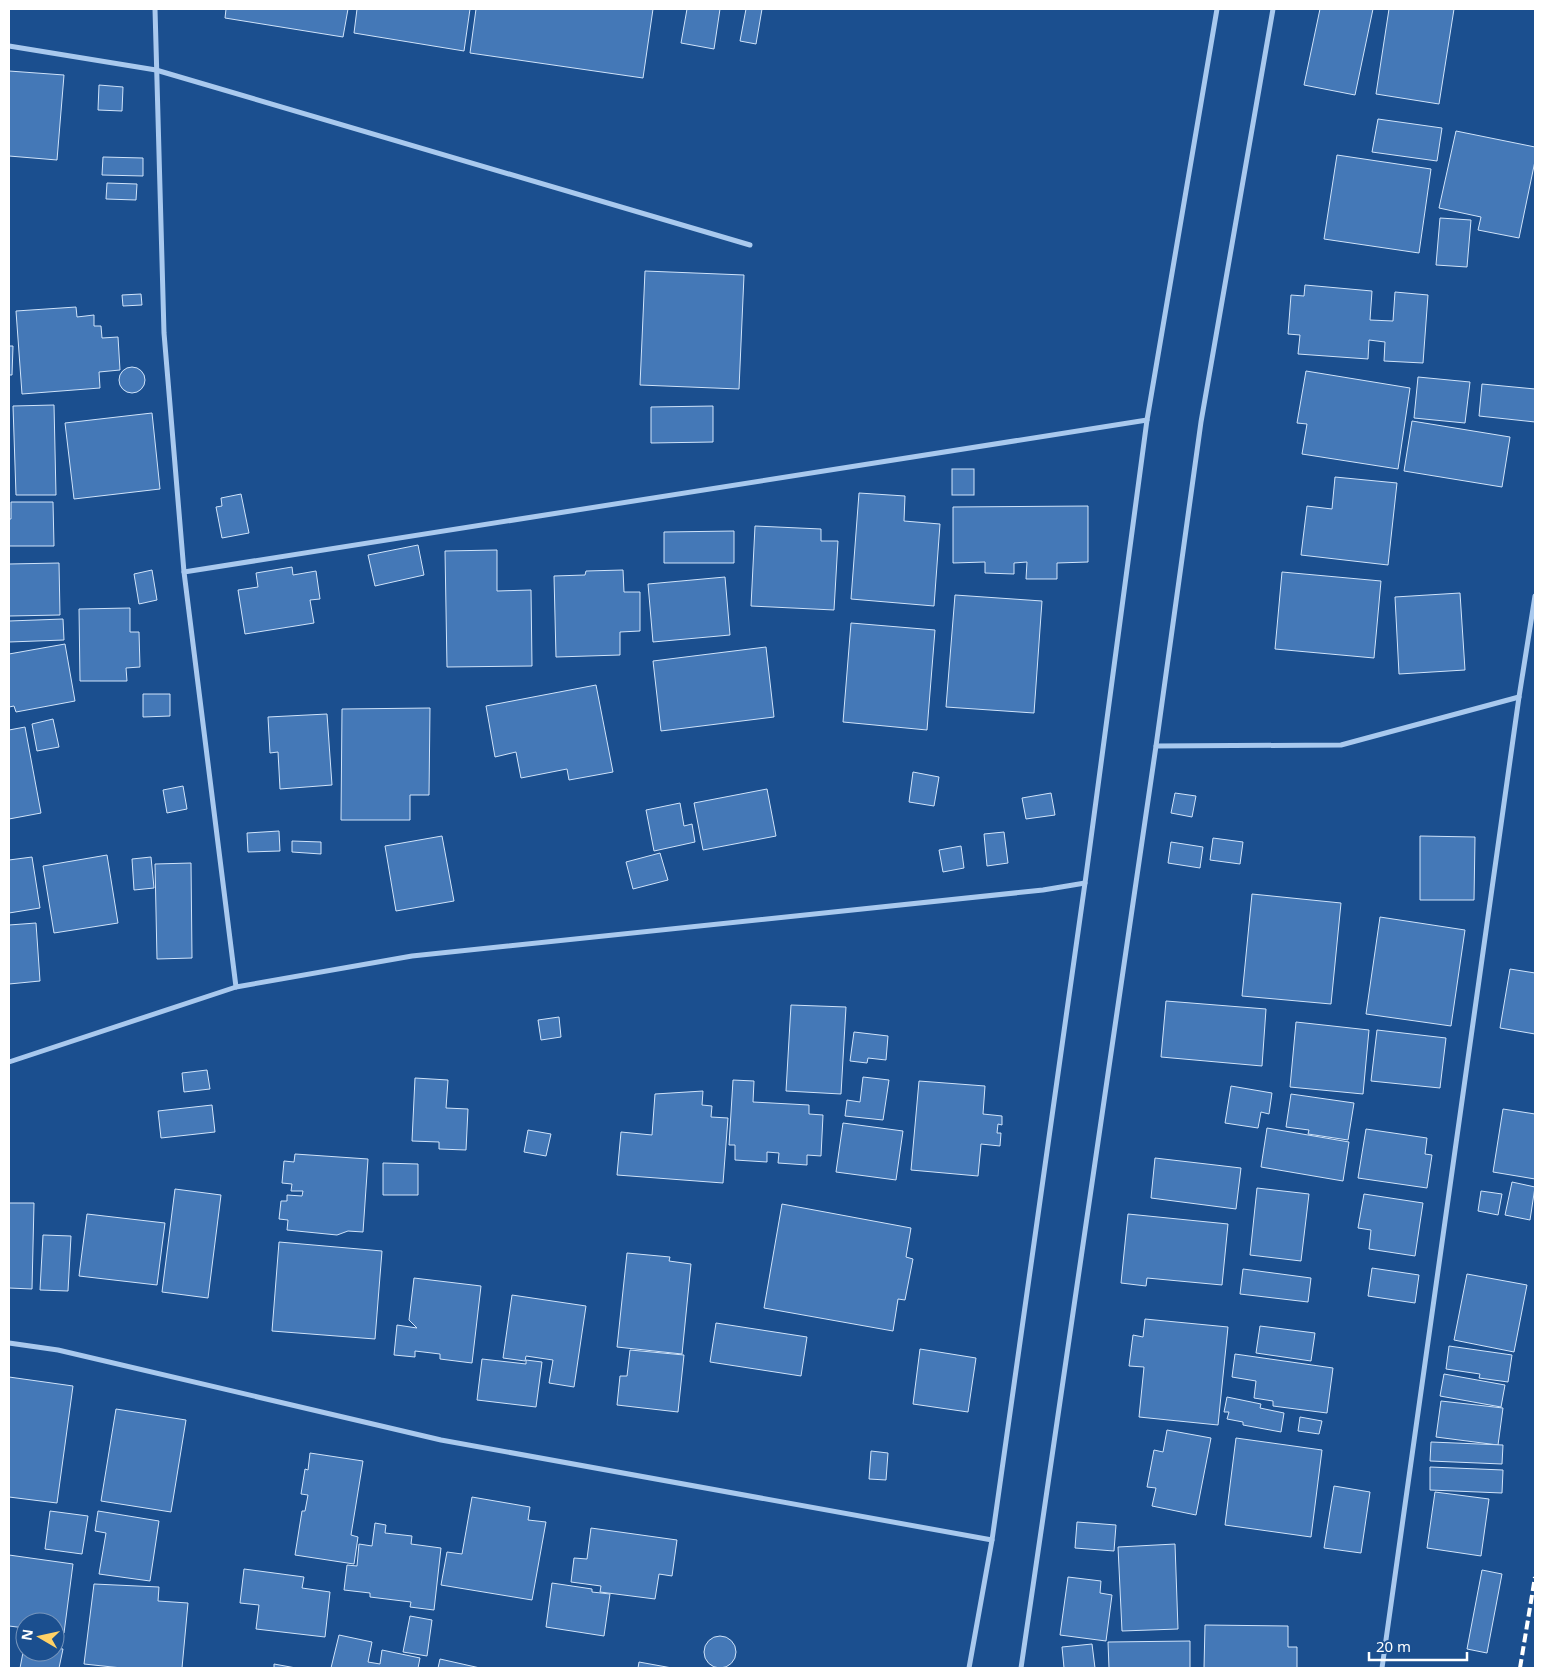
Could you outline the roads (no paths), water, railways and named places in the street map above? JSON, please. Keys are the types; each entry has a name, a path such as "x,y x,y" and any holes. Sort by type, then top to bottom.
{"street":[{"path":"156,9 156,70 164,333 184,572 236,987"},
{"path":"969,1668 992,1540 1085,883 1147,420 1217,9"},
{"path":"1021,1668 1156,746 1201,422 1273,9"},
{"path":"9,46 156,70 750,245"},
{"path":"184,572 1147,420"},
{"path":"1382,1668 1519,697 1535,596"},
{"path":"1156,746 1341,745 1519,697"},
{"path":"9,1062 236,987 412,956 1043,890 1085,883"},
{"path":"9,1343 58,1350 441,1440 992,1540"}],"railway":[{"path":"1520,1668 1535,1577"}]}
